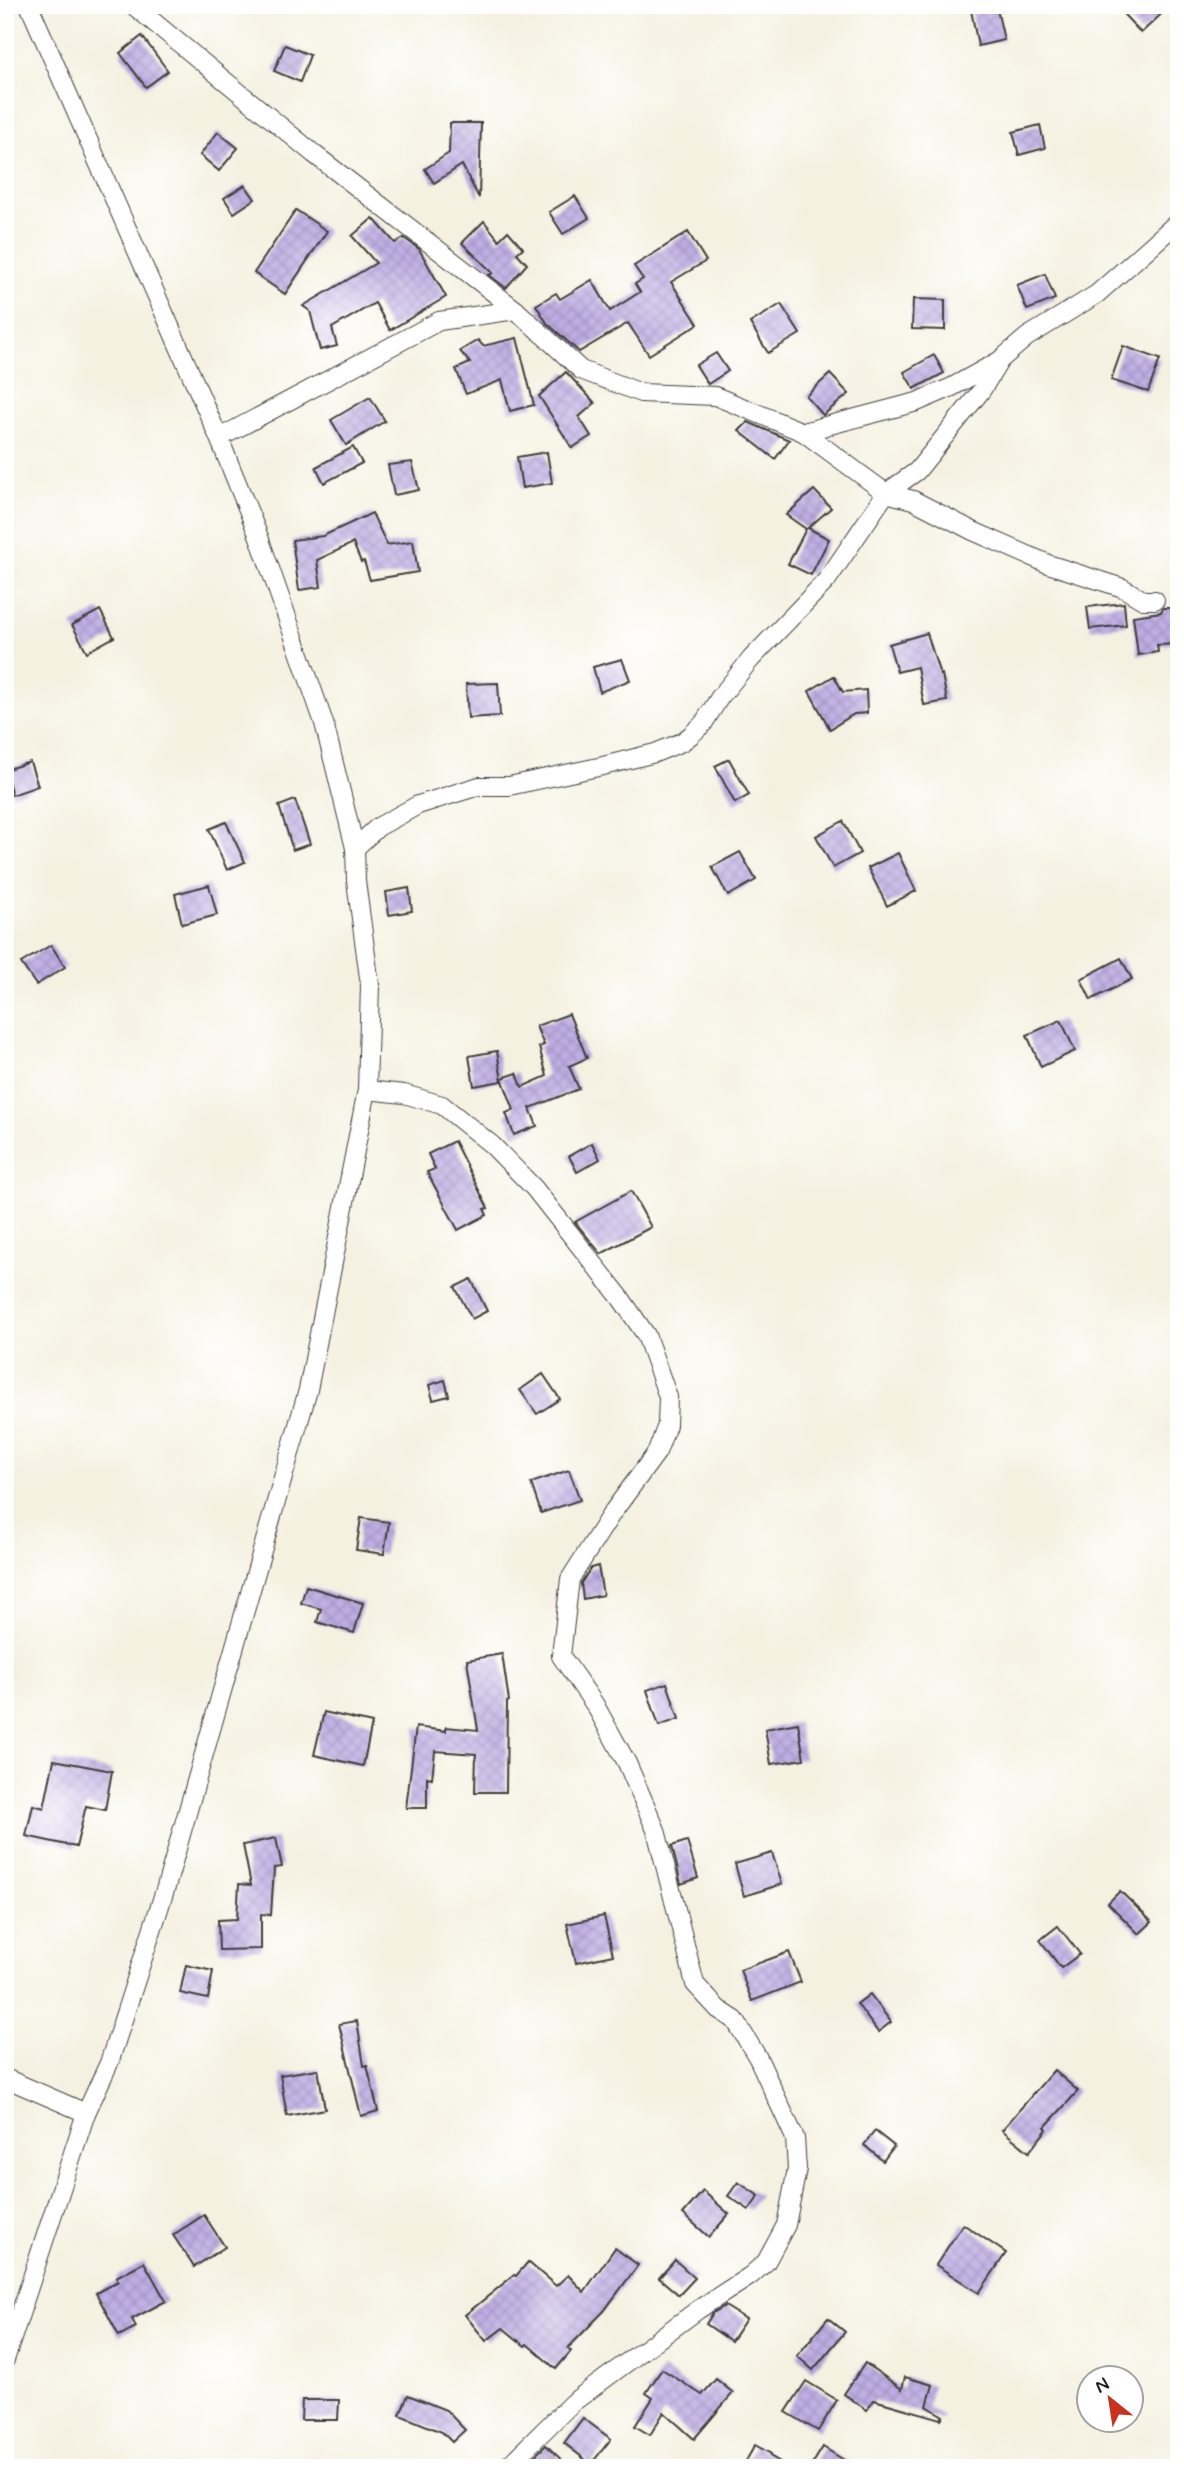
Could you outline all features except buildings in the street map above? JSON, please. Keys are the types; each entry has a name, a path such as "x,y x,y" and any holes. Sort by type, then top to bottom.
{"street":[{"path":"5,2360 86,2113 109,2063 166,1887 308,1390 367,1090 370,985 356,881 355,848 324,723 259,537 219,438 29,5"},
{"path":"133,5 304,145 516,310 581,370 641,393 715,396 803,432 886,493 913,500 973,531 1048,564 1123,588 1143,600 1155,600"},
{"path":"803,432 917,402 952,387 1000,360 1027,337 1097,294 1179,221"},
{"path":"219,438 439,321 516,310"},
{"path":"355,848 378,827 418,805 479,786 509,786 603,766 682,742 703,724 720,697 751,659 827,580 886,493 917,471 981,391 1000,360"},
{"path":"367,1090 404,1094 442,1105 492,1145 534,1188 620,1297 646,1335 668,1396 667,1425 657,1452 612,1513 570,1578 561,1656 602,1717 627,1763 656,1830 695,1984 718,2010 736,2020 758,2058 795,2137 797,2169 786,2225 765,2262 750,2276 699,2309 572,2403 506,2468"},
{"path":"5,2078 86,2113"}]}
